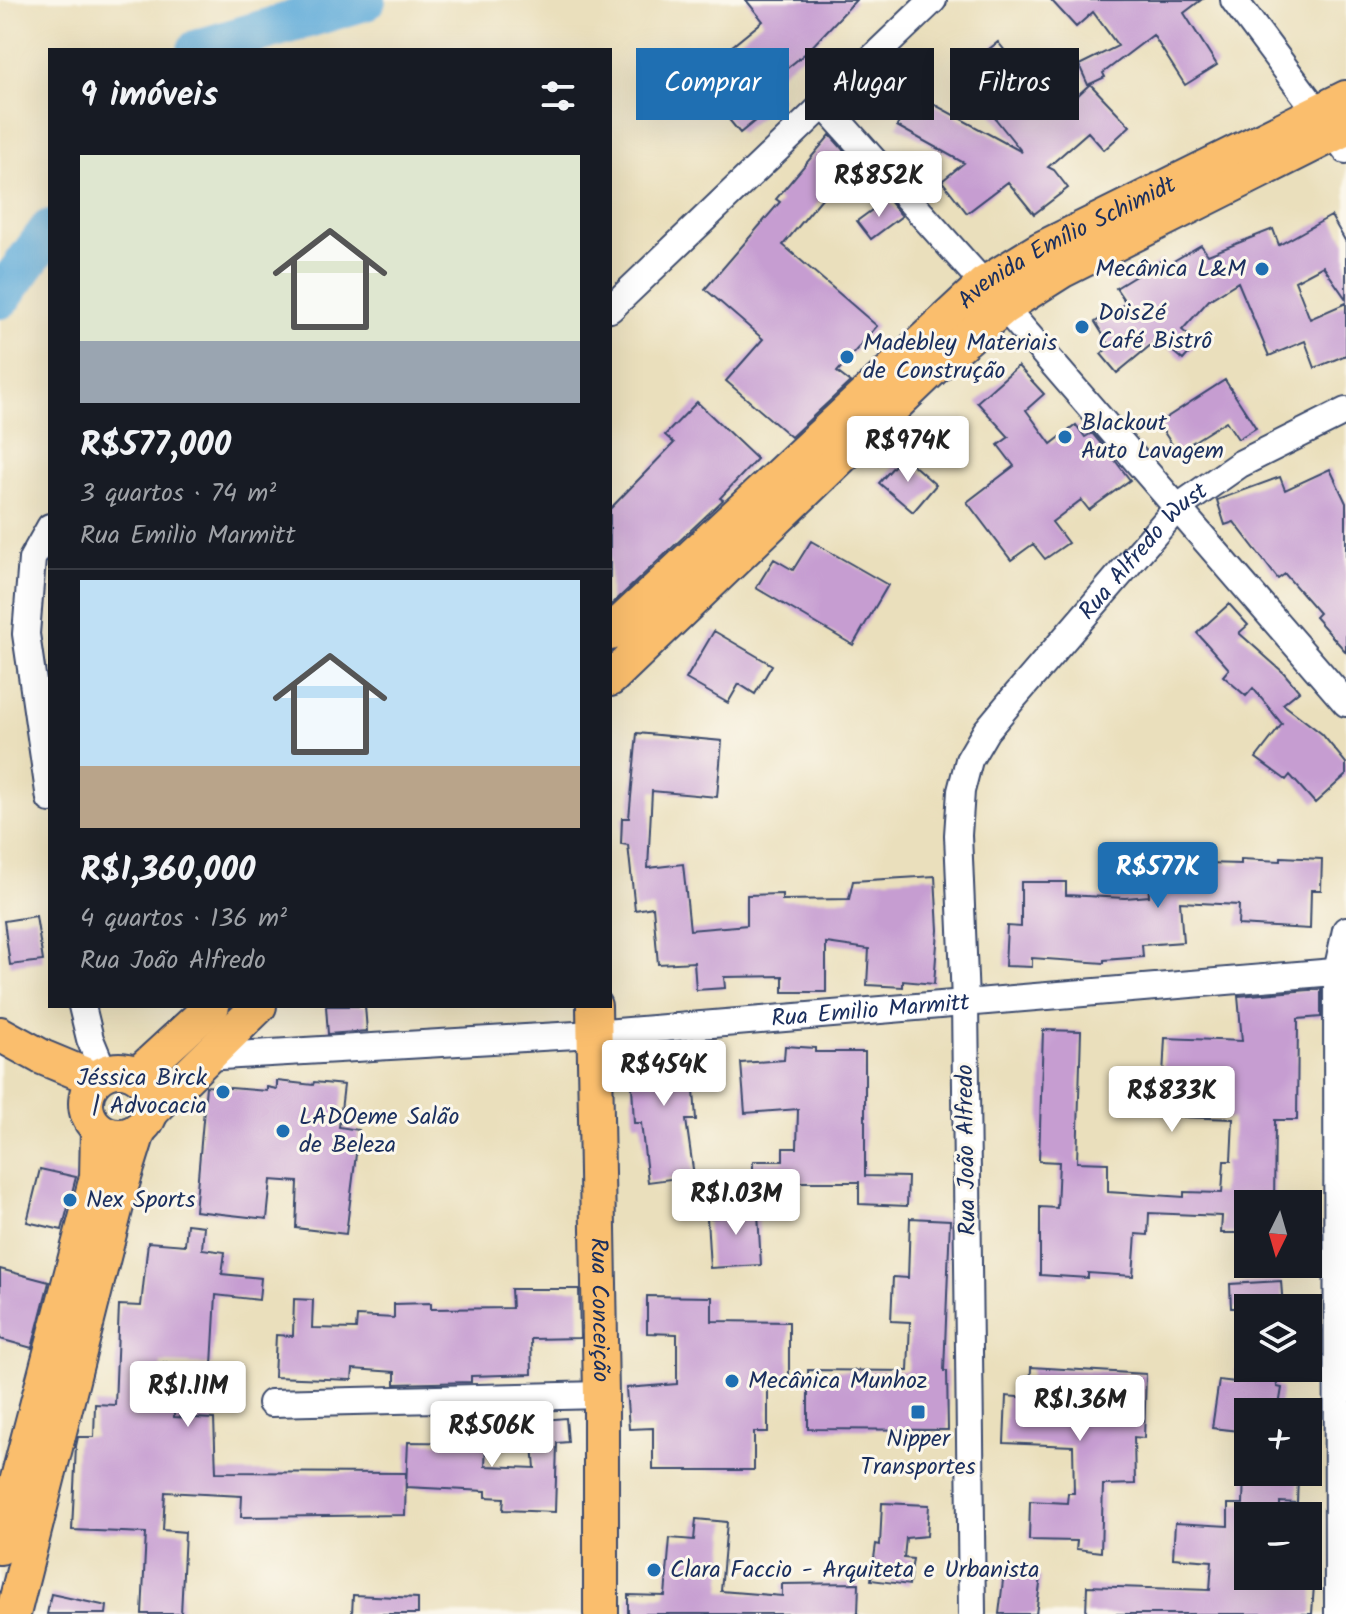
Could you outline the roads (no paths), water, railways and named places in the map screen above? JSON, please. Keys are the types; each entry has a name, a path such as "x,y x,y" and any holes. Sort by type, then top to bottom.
{"main road":[{"name":"Avenida Emílio Schimidt","path":"612,631 993,296 1041,249 1338,125"},
{"name":"Avenida Emílio Schimidt","path":"612,677 945,357 993,296"},
{"path":"0,1547 97,1177 104,1091 209,1008"},
{"path":"104,1091 119,1136 130,1134 204,1057 257,1008"},
{"name":"Rua Conceição","path":"593,1020 601,1395 601,1614"},
{"path":"13,1614 120,1190 145,1120 150,1091 104,1091 23,1047"}],"street":[{"path":"883,48 933,0"},
{"path":"1234,0 1338,125"},
{"path":"612,307 808,120"},
{"path":"837,120 1346,703"},
{"name":"Rua Alfredo Wust","path":"1011,701 1177,508 1240,464 1346,411"},
{"path":"48,531 32,559 26,634 48,785"},
{"name":"Rua João Alfredo","path":"972,1614 965,1001 958,835 961,791 969,760 986,731 1011,701"},
{"path":"1338,1614 1341,972 1346,930"},
{"name":"Rua Emilio Marmitt","path":"204,1057 593,1020 965,1001 1341,972"},
{"path":"82,1008 104,1091"},
{"path":"271,1403 601,1395"}],"waterway":[{"path":"205,48 365,0"},
{"path":"0,298 48,233"}],"place":[{"name":"Mecânica L&M","path":"1262,269"},
{"name":"DoisZé Café Bistrô","path":"1082,327"},
{"name":"Madebley Materiais de Construção","path":"847,357"},
{"name":"Blackout Auto Lavagem","path":"1065,437"},
{"name":"Jéssica Birck | Advocacia","path":"223,1092"},
{"name":"LADOeme Salão de Beleza","path":"283,1131"},
{"name":"Nex Sports","path":"70,1200"},
{"name":"Mecânica Munhoz","path":"732,1381"},
{"name":"Nipper Transportes","path":"918,1412"},
{"name":"Clara Faccio - Arquiteta e Urbanista","path":"654,1570"}]}
